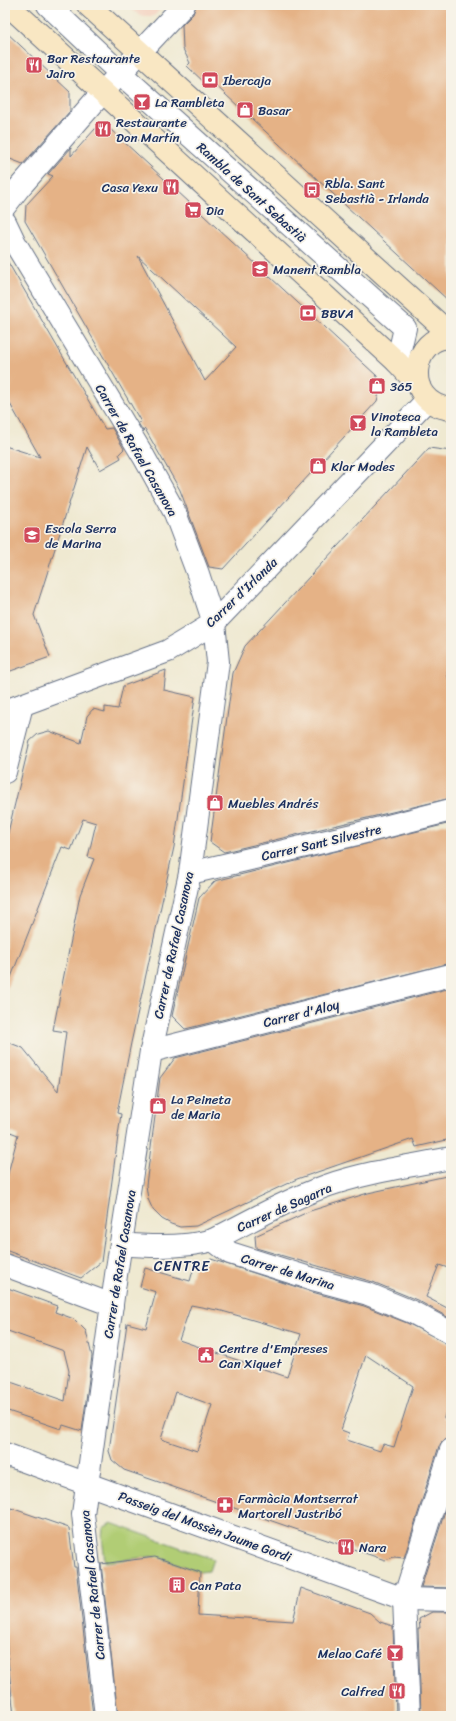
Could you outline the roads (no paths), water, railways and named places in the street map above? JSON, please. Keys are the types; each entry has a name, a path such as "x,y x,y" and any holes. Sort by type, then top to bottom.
{"street":[{"path":"8,5 102,93 397,362 438,404"},
{"name":"Rambla de Sant Sebastià","path":"48,5 120,73 405,328"},
{"name":"Rambla de Sant Sebastià","path":"88,5 451,336"},
{"path":"5,206 138,52 184,5"},
{"name":"Carrer de Rafael Casanova","path":"5,222 15,243 144,457 175,513 214,622 218,662 190,873 151,1051 112,1304 83,1514 106,1716"},
{"path":"397,362 405,328 432,319"},
{"path":"438,404 416,374 418,361 424,350 434,342 451,336"},
{"name":"Carrer d'Irlanda","path":"14,708 168,652 214,622 438,404"},
{"path":"5,772 14,708"},
{"name":"Carrer Sant Silvestre","path":"190,873 357,834 451,810"},
{"name":"Carrer d'Aloy","path":"151,1051 451,975"},
{"name":"Carrer de Sagarra","path":"213,1240 280,1206 326,1186 377,1173 451,1158"},
{"path":"121,1244 184,1246 213,1240"},
{"name":"Carrer de Marina","path":"213,1240 230,1253 316,1280 368,1294 412,1312 451,1333"},
{"path":"5,1265 112,1304"},
{"path":"410,1716 404,1600 451,1450"},
{"name":"Passeig del Mossèn Jaume Gordi","path":"5,1454 296,1558 404,1600"},
{"path":"404,1600 451,1600"}],"place":[{"name":"Bar Restaurante Jairo","path":"34,65"},
{"name":"Ibercaja","path":"210,80"},
{"name":"La Rambleta","path":"142,102"},
{"name":"Basar","path":"245,110"},
{"name":"Restaurante Don Martín","path":"103,129"},
{"name":"Casa Yexu","path":"171,187"},
{"name":"Rbla. Sant Sebastià - Irlanda","path":"312,190"},
{"name":"Dia","path":"193,210"},
{"name":"Manent Rambla","path":"260,269"},
{"name":"BBVA","path":"308,313"},
{"name":"365","path":"377,386"},
{"name":"Vinoteca la Rambleta","path":"358,423"},
{"name":"Klar Modes","path":"318,466"},
{"name":"Escola Serra de Marina","path":"32,535"},
{"name":"Muebles Andrés","path":"215,803"},
{"name":"La Peineta de Maria","path":"158,1106"},
{"name":"Centre d'Empreses Can Xiquet","path":"206,1355"},
{"name":"Farmàcia Montserrat Martorell Justribó","path":"225,1505"},
{"name":"Nara","path":"346,1547"},
{"name":"Can Pata","path":"177,1585"},
{"name":"Melao Café","path":"395,1653"},
{"name":"Calfred","path":"397,1691"}],"district":[{"name":"CENTRE","path":"182,1266"}]}
